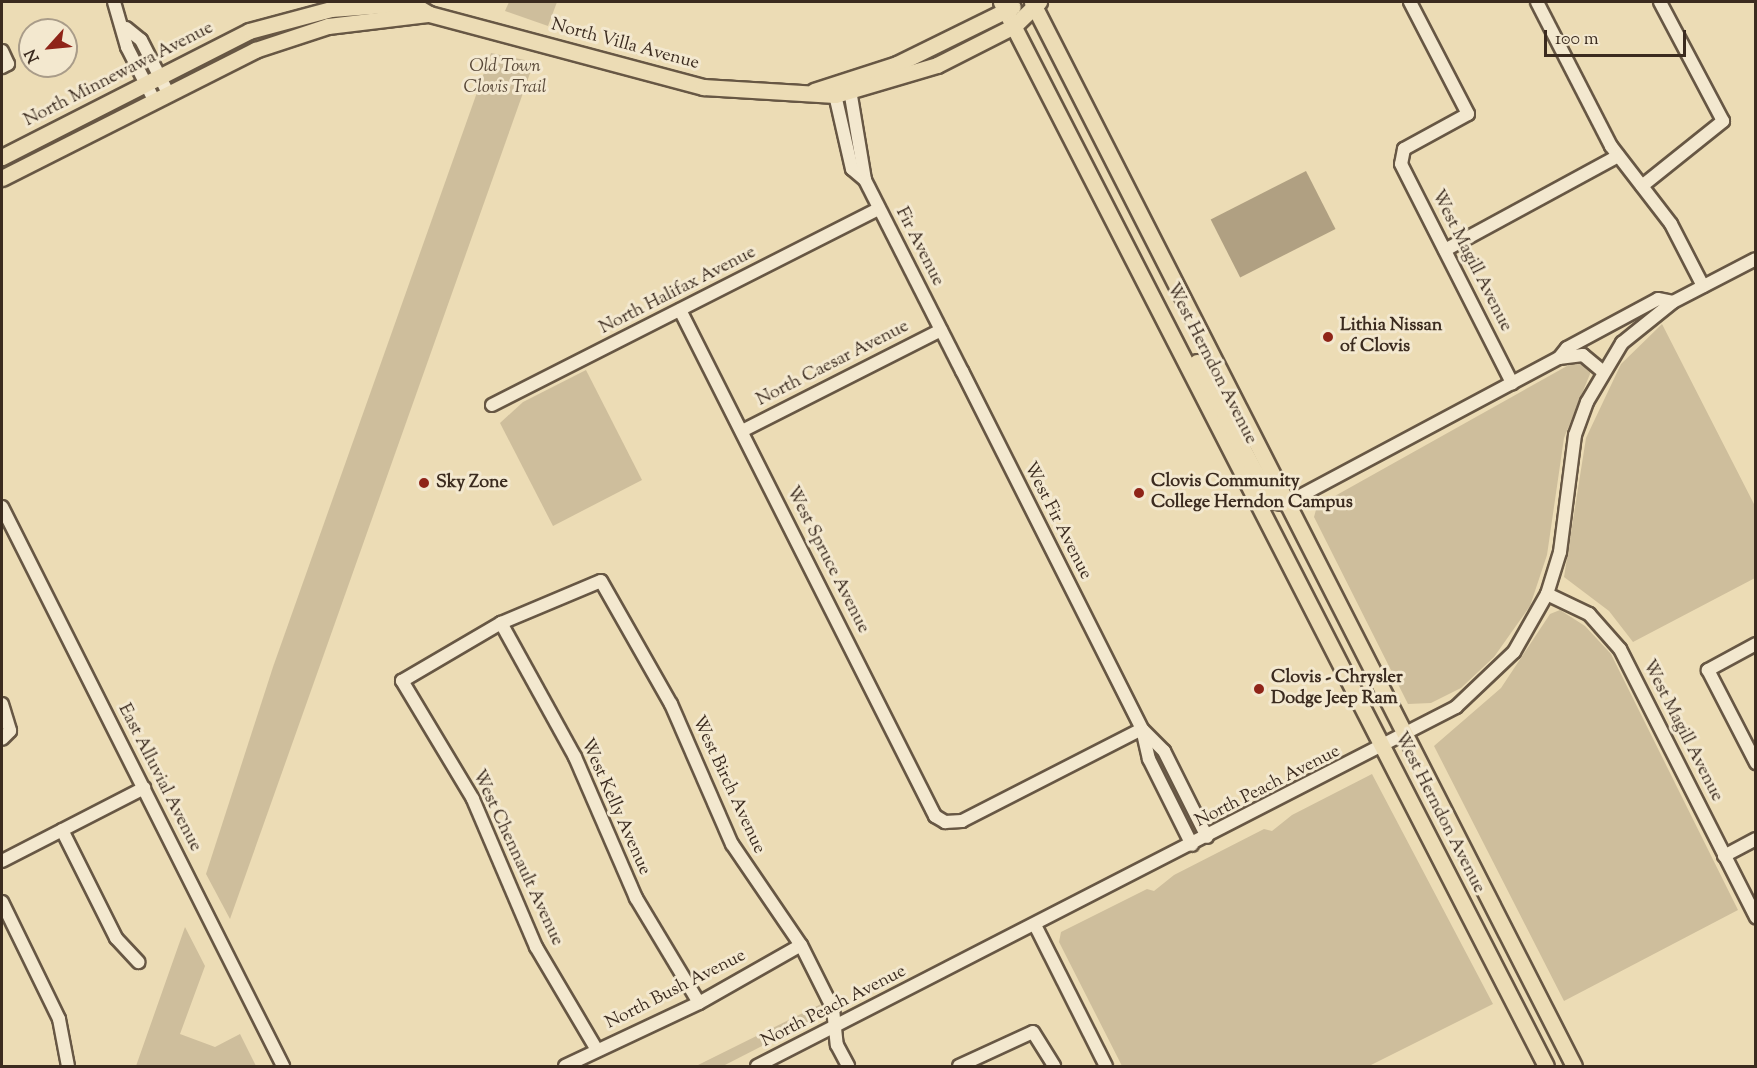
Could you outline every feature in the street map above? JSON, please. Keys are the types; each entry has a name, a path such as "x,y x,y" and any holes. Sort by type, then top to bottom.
{"main road":[{"name":"North Villa Avenue","path":"850,87 897,64 1003,5 1035,2"},
{"name":"North Villa Avenue","path":"430,8 703,87 814,91 850,87 936,65 1014,26 1035,2"},
{"name":"West Herndon Avenue","path":"1035,2 1574,1066"},
{"name":"North Minnewawa Avenue","path":"2,157 249,31 321,11 411,3 430,8"},
{"name":"West Herndon Avenue","path":"1003,5 1167,321 1546,1066"},
{"path":"2,178 161,96 291,37 328,26 430,8"},
{"path":"1167,321 1209,380 1270,500 1287,503"}],"street":[{"path":"114,2 126,28 141,40 153,80 161,96"},
{"name":"West Magill Avenue","path":"1410,2 1468,114 1400,154 1512,383"},
{"path":"1537,2 1618,156 1671,224 1703,286"},
{"path":"1642,186 1723,121 1660,2"},
{"path":"2,51 5,66"},
{"name":"Fir Avenue","path":"850,87 865,180 941,330"},
{"name":"Fir Avenue","path":"834,89 846,154 852,169 865,180"},
{"path":"1445,250 1618,156"},
{"name":"North Halifax Avenue","path":"492,405 879,209"},
{"name":"North Peach Avenue","path":"757,1066 1406,737 1456,707 1499,668 1528,633 1547,594 1560,552 1575,435 1603,372 1629,336 1673,302 1755,259"},
{"name":"North Peach Avenue","path":"1287,503 1559,358 1567,348 1658,299 1673,302"},
{"name":"West Spruce Avenue","path":"680,310 933,814 945,822 962,820 1142,729"},
{"name":"North Caesar Avenue","path":"742,431 941,330"},
{"name":"West Fir Avenue","path":"941,330 1142,729 1149,759 1192,845"},
{"name":"North Peach Avenue","path":"1559,358 1588,356 1603,372"},
{"name":"East Alluvial Avenue","path":"2,509 283,1066"},
{"name":"West Birch Avenue","path":"501,623 601,581 671,704 732,844 801,945 833,1009 835,1027 848,1066"},
{"name":"West Magill Avenue","path":"1547,594 1589,614 1620,649 1754,915 1755,928"},
{"name":"West Chennault Avenue","path":"501,623 402,681 473,799 536,947 597,1050"},
{"name":"West Kelly Avenue","path":"501,623 575,757 636,898 699,1003"},
{"path":"1755,644 1708,669 1755,764"},
{"path":"2,704 10,731 2,739"},
{"name":"West Fir Avenue","path":"1142,729 1164,751 1208,837"},
{"path":"2,861 144,788"},
{"path":"62,830 116,938 138,962"},
{"path":"1724,855 1755,839"},
{"path":"2,902 65,1038 68,1066"},
{"path":"1035,925 1106,1066"},
{"name":"North Bush Avenue","path":"565,1066 699,1003 801,945"},
{"path":"959,1066 1033,1032 1054,1066"}],"green space":[{"name":"Old Town Clovis Trail","path":"509,2 557,2 548,26 505,11"},
{"name":"Old Town Clovis Trail","path":"491,53 534,62 230,919 206,874 273,667"},
{"path":"1662,324 1755,506 1755,578 1633,642 1609,611 1564,577 1586,438 1621,364"},
{"path":"1576,361 1590,366 1590,374 1564,438 1547,555 1530,606 1494,657 1461,688 1431,703 1408,704 1314,517 1317,506"},
{"path":"586,370 642,480 553,526 500,423 523,402"},
{"path":"1560,610 1585,626 1611,654 1738,910 1564,1001 1434,746 1501,688 1550,614"},
{"path":"1372,774 1493,1004 1369,1066 1122,1066 1059,942 1061,932 1147,889 1154,891 1174,875 1264,829 1272,831 1292,815"},
{"path":"185,927 205,966 180,1034 215,1047 240,1034 256,1066 136,1066"},
{"path":"821,1004 813,1020 723,1066 696,1066"}],"shaded area":[{"path":"1306,171 1336,229 1240,277 1211,220"}],"place":[{"name":"Lithia Nissan of Clovis","path":"1328,337"},
{"name":"Sky Zone","path":"424,483"},
{"name":"Clovis Community College Herndon Campus","path":"1139,493"},
{"name":"Clovis - Chrysler Dodge Jeep Ram","path":"1259,689"}]}
